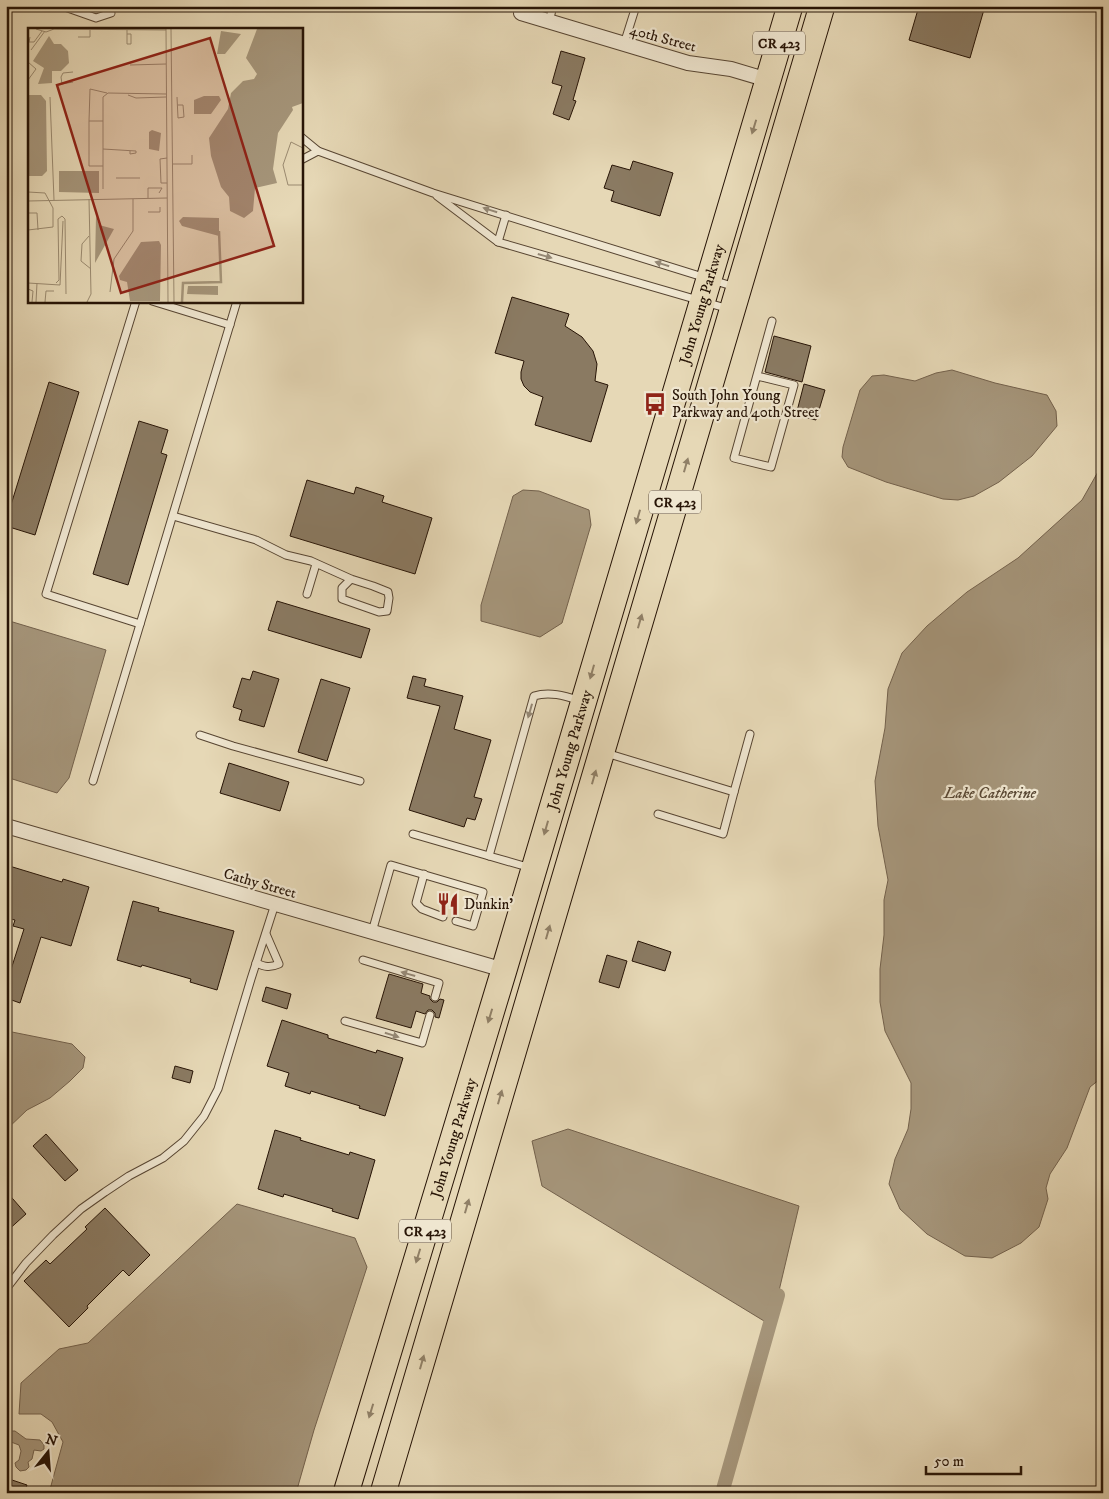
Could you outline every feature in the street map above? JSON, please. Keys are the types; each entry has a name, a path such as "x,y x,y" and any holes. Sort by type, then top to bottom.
{"highway":[{"name":"John Young Parkway","path":"346,1493 504,970 790,6"},
{"name":"John Young Parkway","path":"383,1493 822,6"},
{"path":"504,970 510,982 513,997 510,1062"}],"street":[{"name":"40th Street","path":"521,13 688,63 731,69 768,80"},
{"name":"Cathy Street","path":"6,826 504,970"}],"lane":[{"path":"62,6 96,18 111,13"},
{"path":"549,22 553,6"},
{"path":"624,44 636,6"},
{"path":"302,138 318,151 433,192 709,278 735,299"},
{"path":"302,159 318,151"},
{"path":"433,192 498,242 702,302 735,299"},
{"path":"498,242 506,215"},
{"path":"136,302 46,594 140,624"},
{"path":"155,302 230,325"},
{"path":"94,781 237,302"},
{"path":"757,376 794,385 772,468 734,458 772,321"},
{"path":"172,516 256,540 286,555 316,564 388,592 387,611 379,612 342,599 342,588 351,579"},
{"path":"307,594 316,564"},
{"path":"489,856 534,696 545,693 584,702"},
{"path":"658,814 724,834 750,734"},
{"path":"200,735 360,781"},
{"path":"601,752 734,792"},
{"path":"413,834 534,869"},
{"path":"372,932 391,865 483,892 473,926 456,920"},
{"path":"424,874 416,904 422,909 443,917"},
{"path":"6,1289 26,1262 81,1210 129,1176 163,1158 184,1140 204,1116 218,1089 275,904"},
{"path":"256,963 265,967 279,964 266,934"},
{"path":"363,960 439,983 435,997"},
{"path":"346,1020 422,1043 430,1015"}],"water":[{"path":"952,370 995,383 1047,395 1056,411 1057,426 1032,456 999,482 974,496 958,500 943,499 886,482 848,467 842,457 843,447 860,390 872,376 884,375 915,381 936,373"},
{"name":"Lake Catherine","path":"1103,463 1103,1079 1100,1079 1090,1087 1067,1148 1050,1174 1046,1188 1048,1199 1039,1227 1021,1243 992,1258 965,1256 927,1234 900,1209 889,1184 895,1159 908,1129 911,1109 911,1083 885,1031 880,1002 884,900 888,880 878,826 875,781 885,728 888,689 902,653 927,626 967,592 1018,558 1082,500"},
{"path":"523,490 539,491 589,510 591,525 562,623 540,637 481,621 481,605 513,496"},
{"path":"6,620 106,650 69,778 57,793 6,777"},
{"path":"6,1025 12,1032 72,1044 85,1057 83,1068 70,1081 50,1098 27,1110 6,1130"},
{"path":"568,1129 799,1206 778,1295 769,1324 542,1186 532,1141"},
{"path":"237,1204 355,1238 367,1267 314,1430 296,1493 49,1493 63,1442 52,1422 41,1414 19,1414 21,1383 59,1349 88,1343"},
{"path":"11,1431 15,1431 26,1439 40,1440 44,1445 44,1449 41,1451 34,1450 32,1459 28,1462 29,1467 26,1470 20,1471 16,1467 15,1463 19,1460 21,1451 19,1445 8,1439 8,1434"}],"building":[{"path":"919,6 985,6 970,58 909,40"},
{"path":"561,51 585,58 573,100 576,101 569,120 553,114 562,86 552,83"},
{"path":"633,161 673,173 660,216 611,201 614,191 604,188 612,165 630,170"},
{"path":"512,297 569,314 565,326 582,337 593,351 597,364 595,381 608,385 591,442 535,425 543,397 530,392 524,386 521,372 524,361 495,353"},
{"path":"774,336 811,346 802,382 765,372"},
{"path":"49,382 79,392 35,535 6,526 6,521"},
{"path":"804,384 825,390 816,420 796,415"},
{"path":"139,421 168,430 161,453 167,455 128,585 93,574"},
{"path":"307,480 354,494 356,487 384,496 382,502 432,518 415,574 290,536"},
{"path":"277,601 370,629 361,658 268,630"},
{"path":"253,671 279,679 264,727 239,720 242,710 233,707 242,678 250,680"},
{"path":"413,676 426,679 424,686 463,696 454,729 491,740 474,797 482,799 475,820 467,818 464,827 409,810 440,706 407,698"},
{"path":"321,679 350,688 327,761 298,752"},
{"path":"229,763 289,782 280,811 220,793"},
{"path":"6,865 62,882 63,879 89,887 71,946 41,937 20,1003 6,998 6,985 24,929 13,926 15,920 6,918"},
{"path":"133,901 159,908 158,911 234,931 217,990 190,982 191,979 117,960"},
{"path":"638,941 671,952 665,971 632,961"},
{"path":"607,955 627,961 619,988 599,982"},
{"path":"389,974 423,984 421,993 430,996 433,1002 437,1002 440,999 444,1000 439,1018 435,1017 435,1013 432,1010 428,1010 425,1014 416,1011 411,1028 376,1018"},
{"path":"266,987 291,994 287,1009 262,1001"},
{"path":"282,1020 328,1035 328,1038 376,1053 377,1050 403,1058 385,1116 311,1091 310,1094 285,1086 289,1073 267,1066"},
{"path":"175,1066 193,1071 190,1083 172,1078"},
{"path":"275,1130 349,1155 350,1152 375,1160 358,1219 284,1194 283,1197 258,1189"},
{"path":"46,1134 78,1170 65,1181 33,1146"},
{"path":"6,1191 26,1214 6,1232"},
{"path":"105,1208 150,1255 129,1276 123,1270 69,1327 24,1281 46,1260 50,1264 87,1229 85,1227"},
{"path":"6,1478 27,1485 24,1493 6,1493"}],"waterway":[{"path":"722,1493 778,1295"}],"place":[{"name":"South John Young Parkway and 40th Street","path":"655,404"},
{"name":"Dunkin'","path":"448,904"}]}
